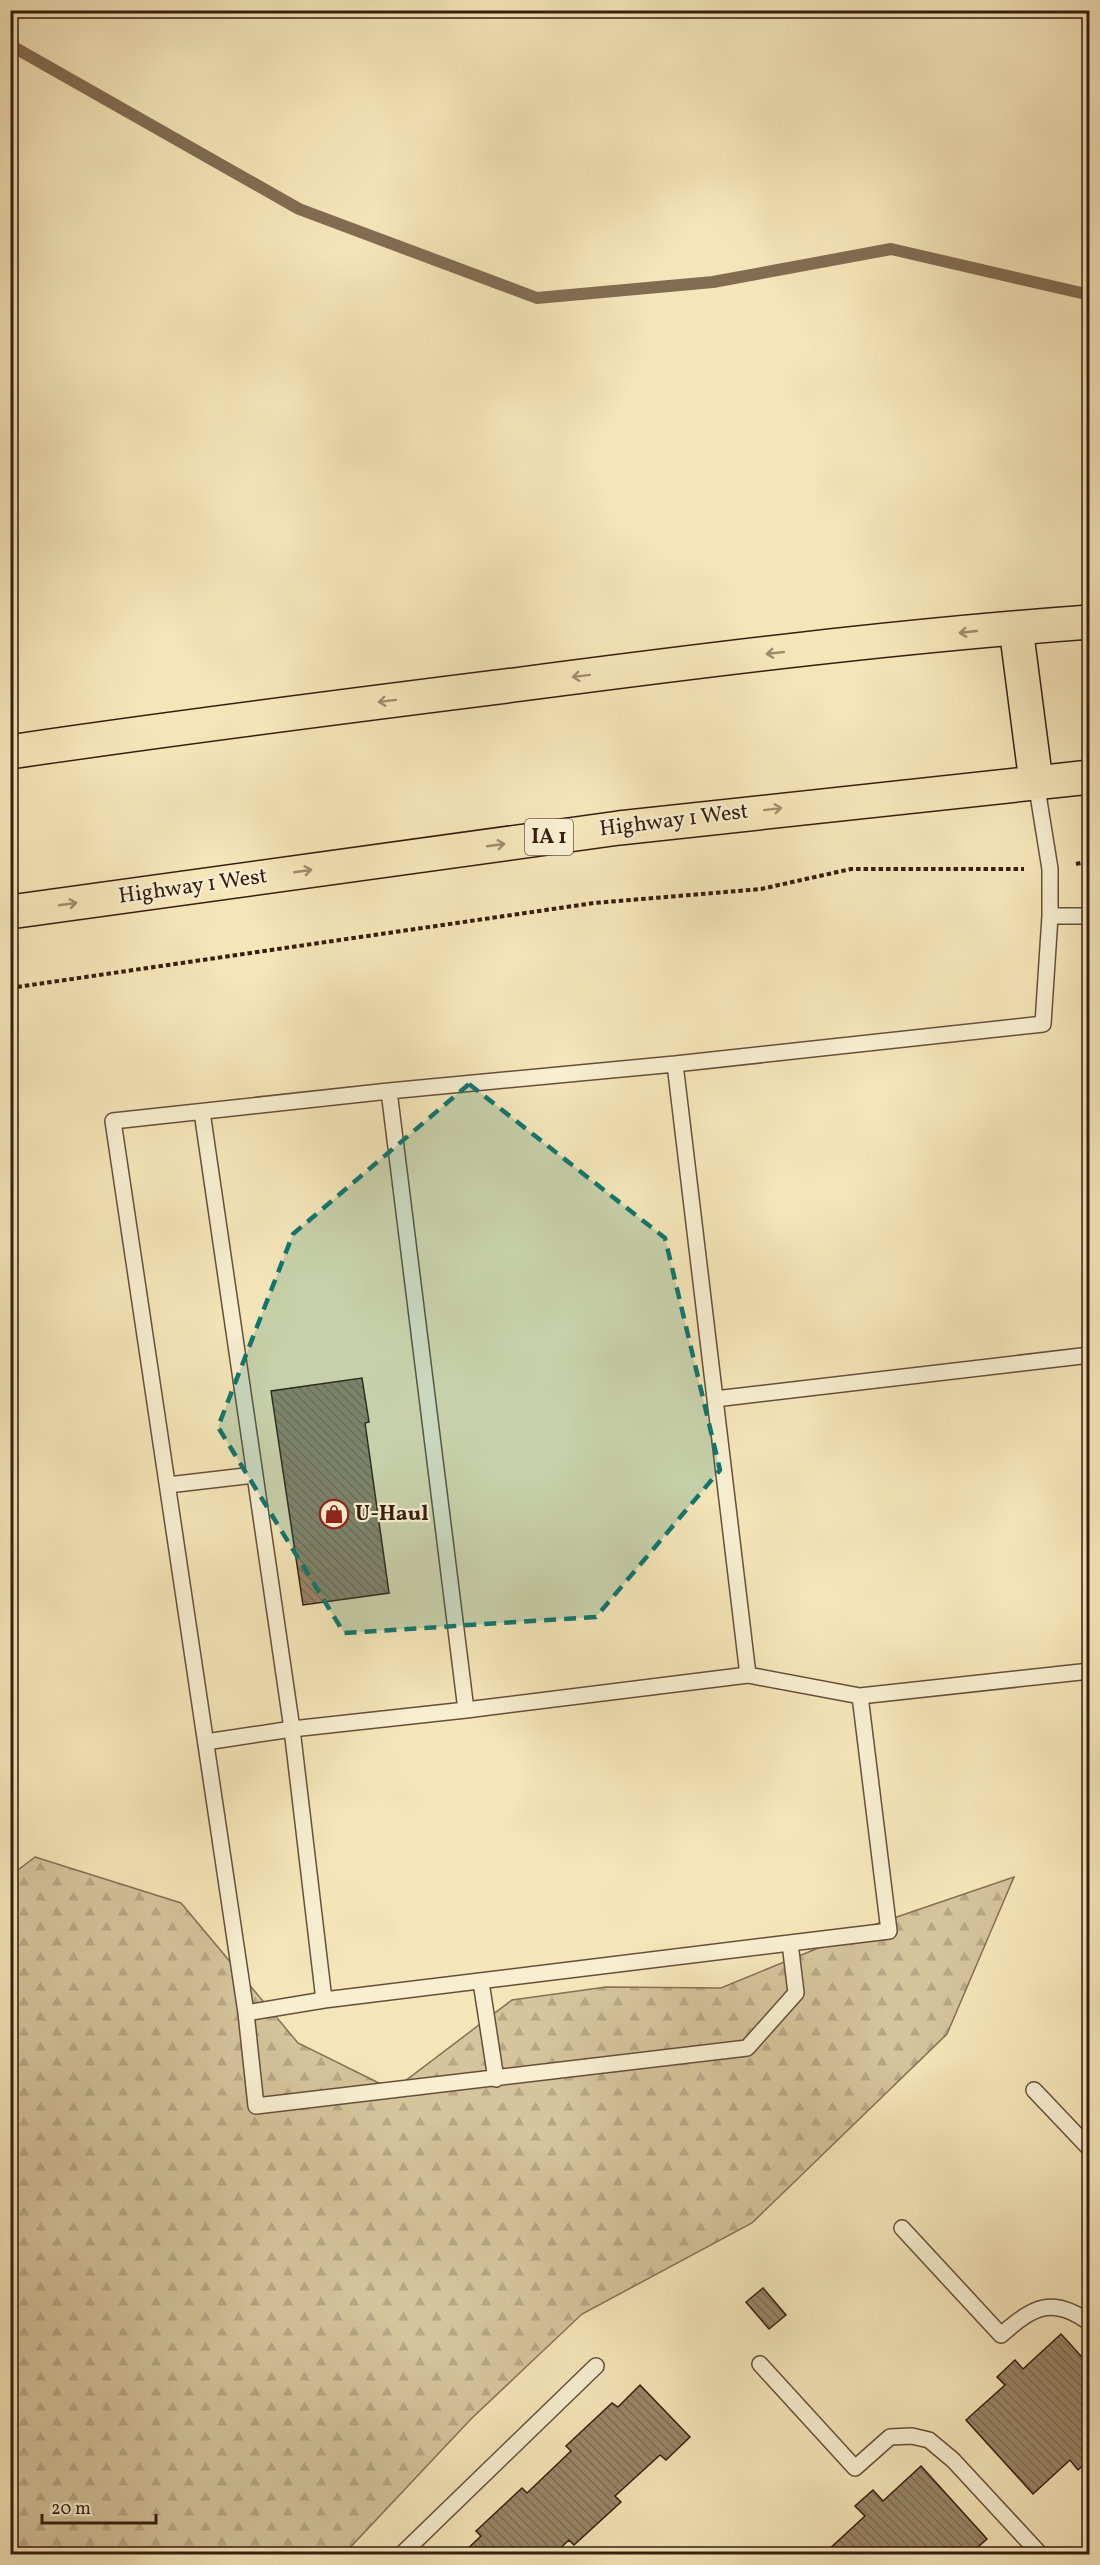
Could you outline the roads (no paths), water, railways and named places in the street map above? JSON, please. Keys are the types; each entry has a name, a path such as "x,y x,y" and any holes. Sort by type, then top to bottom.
{"main road":[{"path":"10,752 166,729 689,662 1089,622"},
{"path":"1016,628 1036,782"},
{"name":"Highway 1 West","path":"10,912 619,828 1089,777"}],"lane":[{"path":"790,1943 796,1993 747,2048 256,2106 246,2013 113,1121 1042,1024 1050,916 1050,869 1036,782"},
{"path":"1050,916 1089,916"},
{"path":"675,1064 748,1675"},
{"path":"388,1091 466,1710"},
{"path":"202,1112 292,1729 324,2000"},
{"path":"715,1399 1089,1355"},
{"path":"168,1485 254,1475"},
{"path":"206,1742 292,1729 748,1675 860,1696 1089,1671"},
{"path":"246,2013 324,2000 889,1931 860,1696"},
{"path":"481,1982 496,2079"},
{"path":"1034,2090 1089,2149"},
{"path":"902,2228 1001,2335 1035,2309 1054,2306 1073,2311 1089,2323"},
{"path":"760,2364 855,2468 890,2437 912,2436 929,2440 953,2460 1040,2554"},
{"path":"406,2554 404,2552 596,2366"}],"waterway":[{"path":"10,45 299,209 537,298 713,282 891,249 1090,295"}],"place":[{"name":"U-Haul","path":"334,1514"}]}
